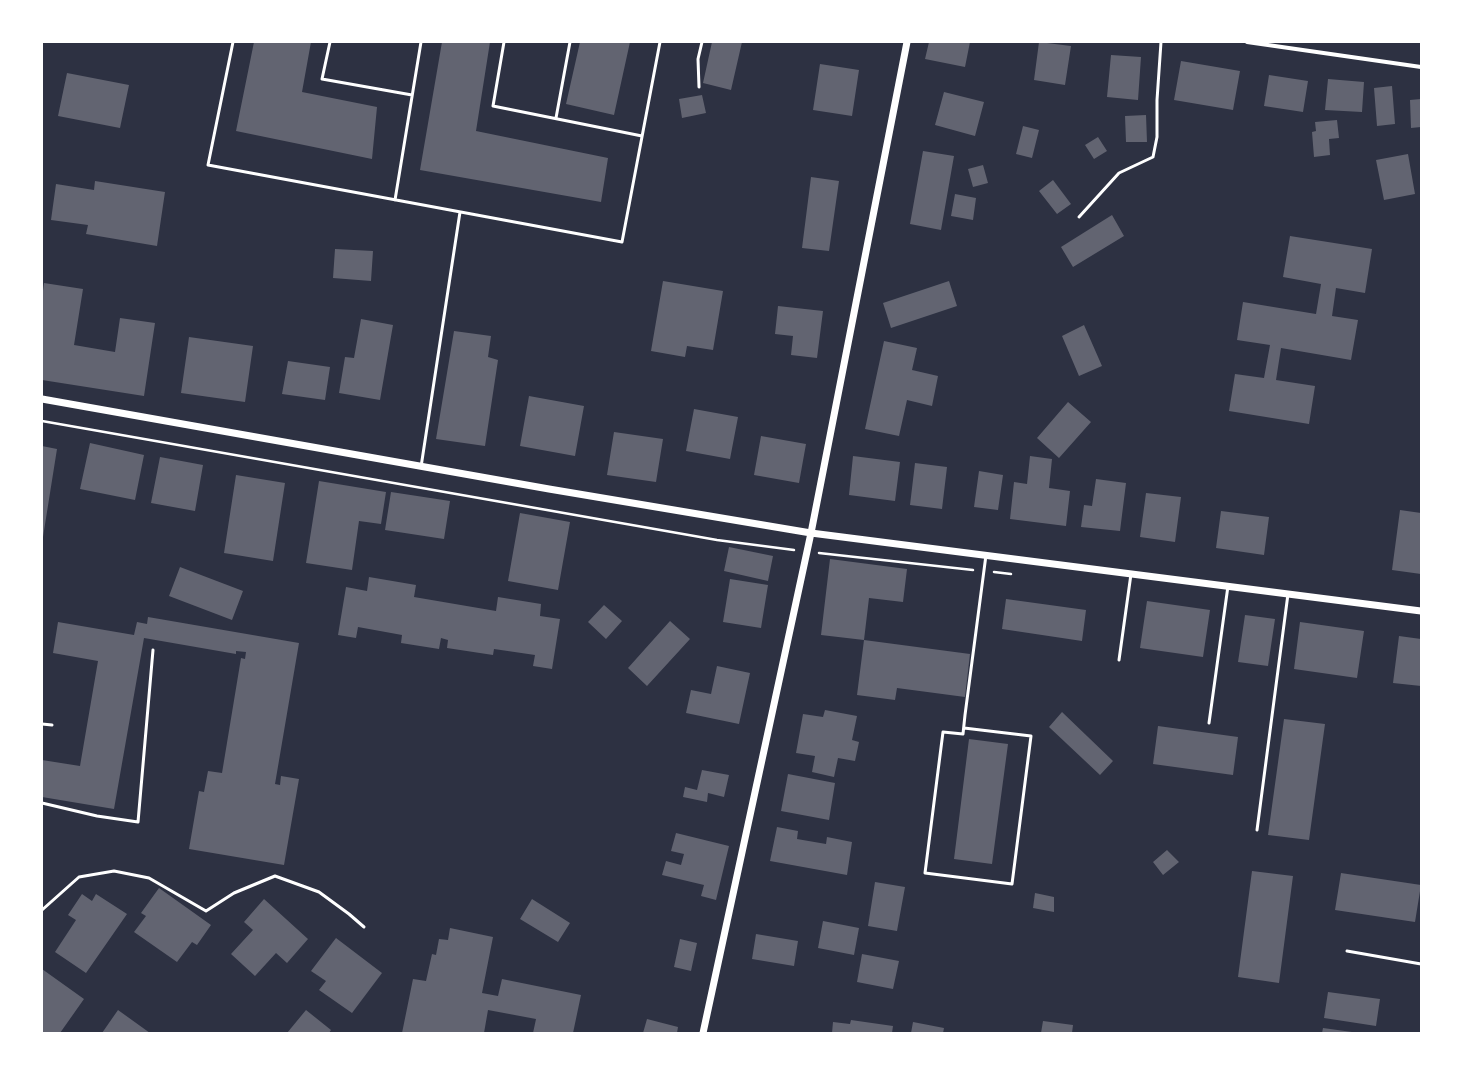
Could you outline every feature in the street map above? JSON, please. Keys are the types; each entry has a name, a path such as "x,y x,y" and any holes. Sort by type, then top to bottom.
{"street":[{"path":"704,1033 811,533 907,42"},
{"path":"1247,42 1421,67"},
{"path":"42,399 421,467 811,533 1421,611"}],"lane":[{"path":"233,42 208,165 622,242 660,42"},
{"path":"330,42 322,79 412,96"},
{"path":"395,200 421,42"},
{"path":"504,42 493,106 642,136"},
{"path":"556,118 570,42"},
{"path":"699,87 698,59 702,42"},
{"path":"1079,217 1119,173 1153,156 1157,137 1157,100 1161,42"},
{"path":"421,467 460,212"},
{"path":"964,728 1030,736 1012,884 925,873 943,732 963,734 986,555"},
{"path":"1119,660 1131,574"},
{"path":"1209,723 1228,586"},
{"path":"1257,830 1288,594"},
{"path":"42,803 97,816 138,822 153,650"},
{"path":"42,724 52,725"},
{"path":"42,910 79,877 114,871 149,878 206,911 234,893 275,876 318,892 349,914 364,927"},
{"path":"1346,952 1421,964"}],"building":[{"path":"254,42 311,42 302,92 377,107 372,159 236,131"},
{"path":"442,42 490,42 476,131 608,158 601,202 420,170"},
{"path":"580,42 630,42 614,115 566,104"},
{"path":"712,42 742,42 731,90 703,83"},
{"path":"929,42 970,42 965,67 925,59"},
{"path":"1039,42 1071,46 1065,85 1034,80"},
{"path":"1111,55 1141,57 1138,100 1107,97"},
{"path":"1181,61 1240,71 1233,110 1174,100"},
{"path":"820,64 859,70 852,116 813,110"},
{"path":"67,73 129,85 120,128 58,116"},
{"path":"1269,75 1308,81 1303,112 1264,106"},
{"path":"1328,79 1364,82 1362,112 1325,110"},
{"path":"1392,86 1395,124 1377,126 1374,88"},
{"path":"944,92 984,102 975,136 935,125"},
{"path":"702,95 706,113 682,118 679,99"},
{"path":"1421,99 1421,127 1411,128 1410,100"},
{"path":"1146,115 1147,142 1126,142 1125,116"},
{"path":"1337,120 1339,138 1329,139 1330,155 1314,157 1312,132 1316,131 1315,122"},
{"path":"1023,126 1039,130 1032,158 1016,154"},
{"path":"1098,137 1107,151 1094,159 1085,145"},
{"path":"923,151 954,156 941,230 910,224"},
{"path":"1408,154 1415,194 1384,200 1376,160"},
{"path":"983,165 988,183 973,187 968,169"},
{"path":"811,177 839,181 829,251 802,248"},
{"path":"1053,180 1071,204 1057,214 1039,191"},
{"path":"95,181 165,192 157,246 86,234 88,225 51,220 56,184 94,190"},
{"path":"955,194 976,198 973,220 951,216"},
{"path":"1112,215 1124,236 1073,267 1061,247"},
{"path":"1290,236 1372,249 1365,293 1336,288 1332,316 1358,320 1351,360 1281,348 1276,380 1315,386 1309,424 1229,411 1235,374 1264,378 1270,345 1237,340 1243,302 1316,314 1321,284 1283,277"},
{"path":"335,249 373,251 371,281 333,278"},
{"path":"663,281 723,291 713,350 687,346 685,357 651,351"},
{"path":"949,281 957,306 891,328 883,303"},
{"path":"44,283 83,289 74,345 115,352 120,318 155,323 144,396 42,380 42,298"},
{"path":"778,306 823,311 817,358 791,355 793,336 775,334"},
{"path":"361,319 393,325 380,400 339,393 345,357 354,358"},
{"path":"1084,325 1102,366 1079,376 1062,336"},
{"path":"454,331 491,336 488,357 498,360 485,446 436,439"},
{"path":"189,337 253,346 245,402 181,393"},
{"path":"884,341 917,348 912,370 938,376 932,406 907,400 899,436 865,429"},
{"path":"288,361 330,367 325,400 282,394"},
{"path":"529,396 584,406 575,456 520,446"},
{"path":"1068,402 1091,422 1059,458 1037,438"},
{"path":"694,409 738,417 730,459 686,451"},
{"path":"614,432 663,439 656,482 607,475"},
{"path":"761,436 806,444 799,483 754,475"},
{"path":"90,443 144,455 135,500 80,489"},
{"path":"42,446 57,449 43,537 42,537"},
{"path":"853,456 900,462 895,501 849,495"},
{"path":"1030,456 1052,459 1049,488 1070,491 1066,526 1010,519 1014,482 1027,484"},
{"path":"160,457 203,465 195,511 151,503"},
{"path":"915,463 947,467 942,509 910,505"},
{"path":"979,471 1003,475 998,510 974,507"},
{"path":"236,475 285,483 273,561 224,553"},
{"path":"1096,479 1126,483 1120,531 1081,527 1084,505 1092,506"},
{"path":"319,481 386,492 381,524 359,521 352,570 306,563"},
{"path":"391,492 450,501 444,539 385,530"},
{"path":"1146,493 1181,497 1175,542 1140,537"},
{"path":"1400,510 1421,513 1421,574 1392,570"},
{"path":"1221,511 1269,517 1264,555 1216,548"},
{"path":"520,513 570,522 558,590 508,581"},
{"path":"729,547 773,556 768,581 724,571"},
{"path":"830,559 907,569 903,602 869,598 864,640 821,635"},
{"path":"180,567 243,591 232,620 169,596"},
{"path":"369,577 416,585 414,597 496,611 498,597 541,604 540,616 560,619 552,669 533,666 535,655 494,649 493,655 447,648 448,640 441,638 439,649 401,643 402,635 358,627 356,638 338,635 346,587 367,591"},
{"path":"730,579 768,585 761,628 723,622"},
{"path":"1006,599 1086,610 1082,641 1002,629"},
{"path":"1147,601 1210,610 1203,657 1140,648"},
{"path":"604,605 622,621 606,639 588,622"},
{"path":"1245,615 1275,619 1268,666 1238,662"},
{"path":"148,617 299,643 275,784 280,785 281,776 299,779 284,865 189,849 199,791 204,792 208,771 222,773 241,658 245,659 246,652 236,651 236,654 144,638 114,809 42,797 42,760 80,766 98,661 53,653 58,622 134,635 137,622 147,624"},
{"path":"670,621 690,639 647,686 628,668"},
{"path":"1300,622 1364,631 1357,678 1294,669"},
{"path":"1399,636 1421,639 1421,686 1393,683"},
{"path":"864,640 970,654 965,697 897,688 895,700 857,695"},
{"path":"717,666 750,673 739,724 686,713 691,690 711,694"},
{"path":"825,710 857,716 852,740 859,742 855,761 838,758 834,777 812,772 815,756 796,753 803,714 823,717"},
{"path":"1062,712 1113,761 1100,775 1049,727"},
{"path":"1284,719 1325,724 1309,840 1268,835"},
{"path":"1158,726 1238,737 1233,775 1153,764"},
{"path":"969,739 1008,744 992,864 954,859"},
{"path":"702,770 729,775 724,797 708,793 707,802 683,797 685,787 697,790"},
{"path":"788,774 835,783 829,820 781,811"},
{"path":"777,827 798,831 797,839 826,844 827,837 852,842 847,875 770,861"},
{"path":"676,833 729,846 716,900 701,896 704,885 662,875 666,861 681,865 684,854 671,851"},
{"path":"1167,850 1179,862 1163,875 1153,862"},
{"path":"1252,871 1293,876 1279,983 1238,977"},
{"path":"1341,873 1421,885 1415,922 1335,910"},
{"path":"875,882 905,887 897,931 868,926"},
{"path":"159,888 211,925 197,945 192,942 177,962 134,932 146,916 141,913"},
{"path":"1035,893 1054,897 1054,912 1033,908"},
{"path":"82,894 92,901 96,894 127,914 86,973 55,952 76,920 68,915"},
{"path":"264,899 308,939 287,963 276,953 255,976 231,954 253,930 244,922"},
{"path":"532,899 570,923 558,942 520,919"},
{"path":"823,921 859,928 854,955 818,948"},
{"path":"450,928 493,937 482,993 498,996 502,979 581,995 573,1033 533,1033 536,1019 488,1010 484,1033 402,1033 413,979 426,981 432,954 436,955 439,939 448,940"},
{"path":"756,934 798,941 794,966 752,959"},
{"path":"336,938 382,973 352,1013 319,990 326,981 311,971"},
{"path":"680,939 697,943 691,971 674,967"},
{"path":"862,954 899,961 893,989 857,982"},
{"path":"42,969 84,999 60,1033 42,1033"},
{"path":"1328,992 1380,999 1376,1026 1324,1018"},
{"path":"118,1010 150,1033 102,1033"},
{"path":"306,1010 331,1030 329,1033 287,1033"},
{"path":"647,1019 678,1027 677,1033 643,1033"},
{"path":"851,1020 893,1026 892,1033 832,1033 833,1022 850,1024"},
{"path":"1043,1021 1073,1025 1072,1033 1041,1033"},
{"path":"913,1022 944,1028 943,1033 911,1033"},
{"path":"1323,1028 1352,1032 1352,1033 1322,1033"}]}
